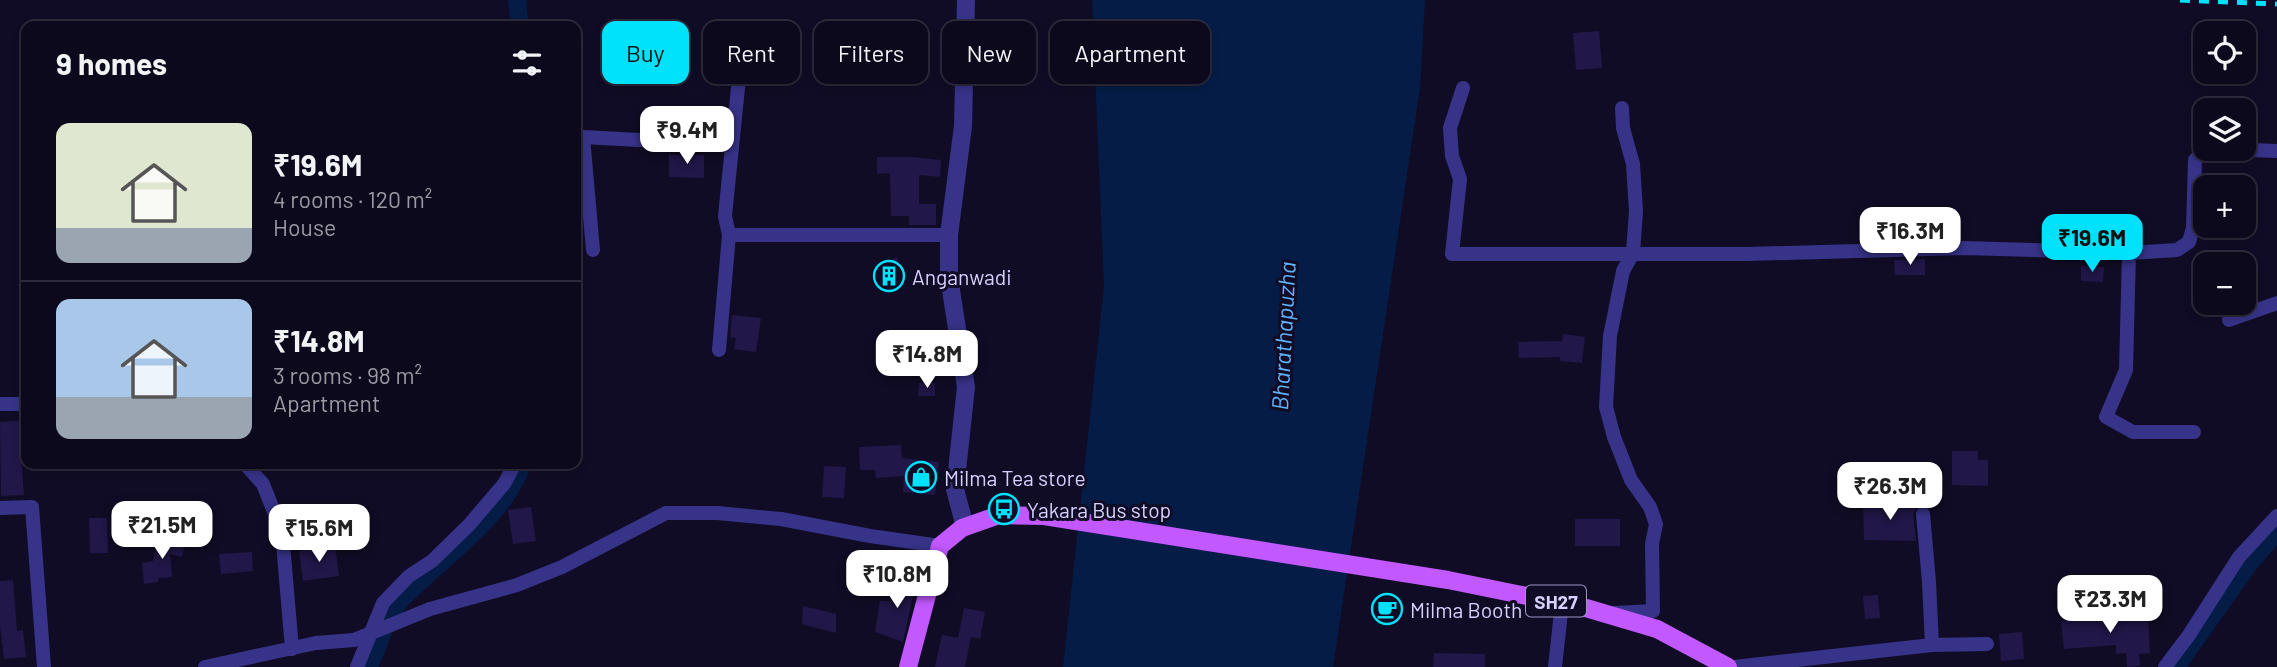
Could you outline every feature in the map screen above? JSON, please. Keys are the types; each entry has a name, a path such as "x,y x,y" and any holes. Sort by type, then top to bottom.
{"main road":[{"name":"SH27","path":"940,545 965,527 999,515 1044,516 1374,568 1562,603 1657,629 1728,667"},
{"path":"908,667 940,545"}],"street":[{"path":"965,527 955,489 966,387 949,277 948,235 963,126 966,0"},
{"path":"719,350 729,235 725,216 738,84"},
{"path":"1464,88 1450,128 1452,156 1460,179 1452,254 1762,253 1964,248 2129,253 2177,250 2189,242 2193,228 2195,161"},
{"path":"1604,614 1653,611 1652,544 1656,524 1650,508 1631,480 1614,437 1606,407 1610,335 1623,271 1633,253 1636,212 1633,164 1623,128 1622,108"},
{"path":"581,137 732,145"},
{"path":"2256,150 2277,151"},
{"path":"581,153 593,250"},
{"path":"729,235 948,235"},
{"path":"2129,253 2126,370 2106,417 2133,432 2194,432"},
{"path":"2229,320 2277,303"},
{"path":"0,404 21,404"},
{"path":"250,469 263,484 282,532 292,649"},
{"path":"357,667 381,629 383,603 409,576 432,561 469,525 504,484 512,469"},
{"path":"0,508 32,507 44,667"},
{"path":"205,667 292,649 355,640 430,609 517,585 562,567 666,513 717,513 781,519 870,536 940,545"},
{"path":"1923,514 1930,582 1932,645"},
{"path":"2165,667 2189,635 2239,556 2277,516"},
{"path":"1555,667 1562,603"},
{"path":"1734,667 1932,645 1987,644"}],"water":[{"name":"Bharathapuzha","path":"1092,0 1425,0 1420,88 1333,667 1063,667 1104,287 1096,84 1210,84 1210,21 1093,21"}],"building":[{"path":"1599,31 1602,68 1576,70 1573,33"},
{"path":"669,155 704,155 704,178 669,177"},
{"path":"877,157 941,160 940,177 919,175 919,204 936,204 936,225 909,225 909,216 891,216 890,173 877,174"},
{"name":"Anganwadi","path":"897,257 905,280 882,289 873,271"},
{"path":"1925,259 1925,275 1895,275 1894,260"},
{"path":"2081,266 2104,267 2103,282 2081,281"},
{"path":"732,315 761,318 756,352 734,349 736,338 730,337"},
{"path":"1563,334 1585,337 1582,363 1560,361 1560,357 1519,358 1518,342 1562,341"},
{"path":"919,383 935,383 935,396 918,396"},
{"path":"21,420 24,495 1,496 0,422"},
{"path":"901,445 902,458 939,462 935,495 903,492 904,476 876,478 875,470 860,470 859,447"},
{"path":"1952,451 1978,451 1978,460 1988,460 1988,486 1952,485"},
{"path":"824,466 846,467 844,498 822,497"},
{"path":"1920,503 1913,514 1916,541 1864,540 1863,505"},
{"path":"531,507 536,541 513,544 508,510"},
{"path":"89,518 107,518 108,553 90,553"},
{"path":"1575,519 1620,519 1620,546 1575,546"},
{"path":"157,538 185,544 182,557 170,554 172,577 158,578 158,582 144,584 142,563 153,561"},
{"path":"335,546 339,576 303,581 299,551"},
{"path":"252,552 253,571 221,574 219,554"},
{"path":"900,572 918,572 903,642 875,632 880,601 900,601"},
{"path":"13,580 17,631 23,630 26,657 4,659 0,626 0,581"},
{"path":"1878,595 1880,618 1865,619 1863,596"},
{"path":"803,606 836,614 836,633 802,624"},
{"path":"964,608 985,612 980,639 971,637 965,667 935,667 942,635 958,638"},
{"path":"2148,615 2150,653 2139,654 2140,666 2127,667 2126,653 2116,654 2116,645 2064,649 2061,621"},
{"path":"2022,632 2024,659 2001,661 1999,634"},
{"path":"1434,653 1485,654 1485,667 1433,667"}],"waterway":[{"path":"517,0 519,21"},
{"path":"369,667 389,617 399,602 485,522 513,485 521,469"},
{"path":"2176,667 2252,560 2277,532"}],"railway":[{"path":"2180,0 2277,4"}],"place":[{"name":"Anganwadi","path":"889,276"},
{"name":"Milma Tea store","path":"921,477"},
{"name":"Yakara Bus stop","path":"1004,509"},
{"name":"Milma Booth","path":"1387,609"}]}
